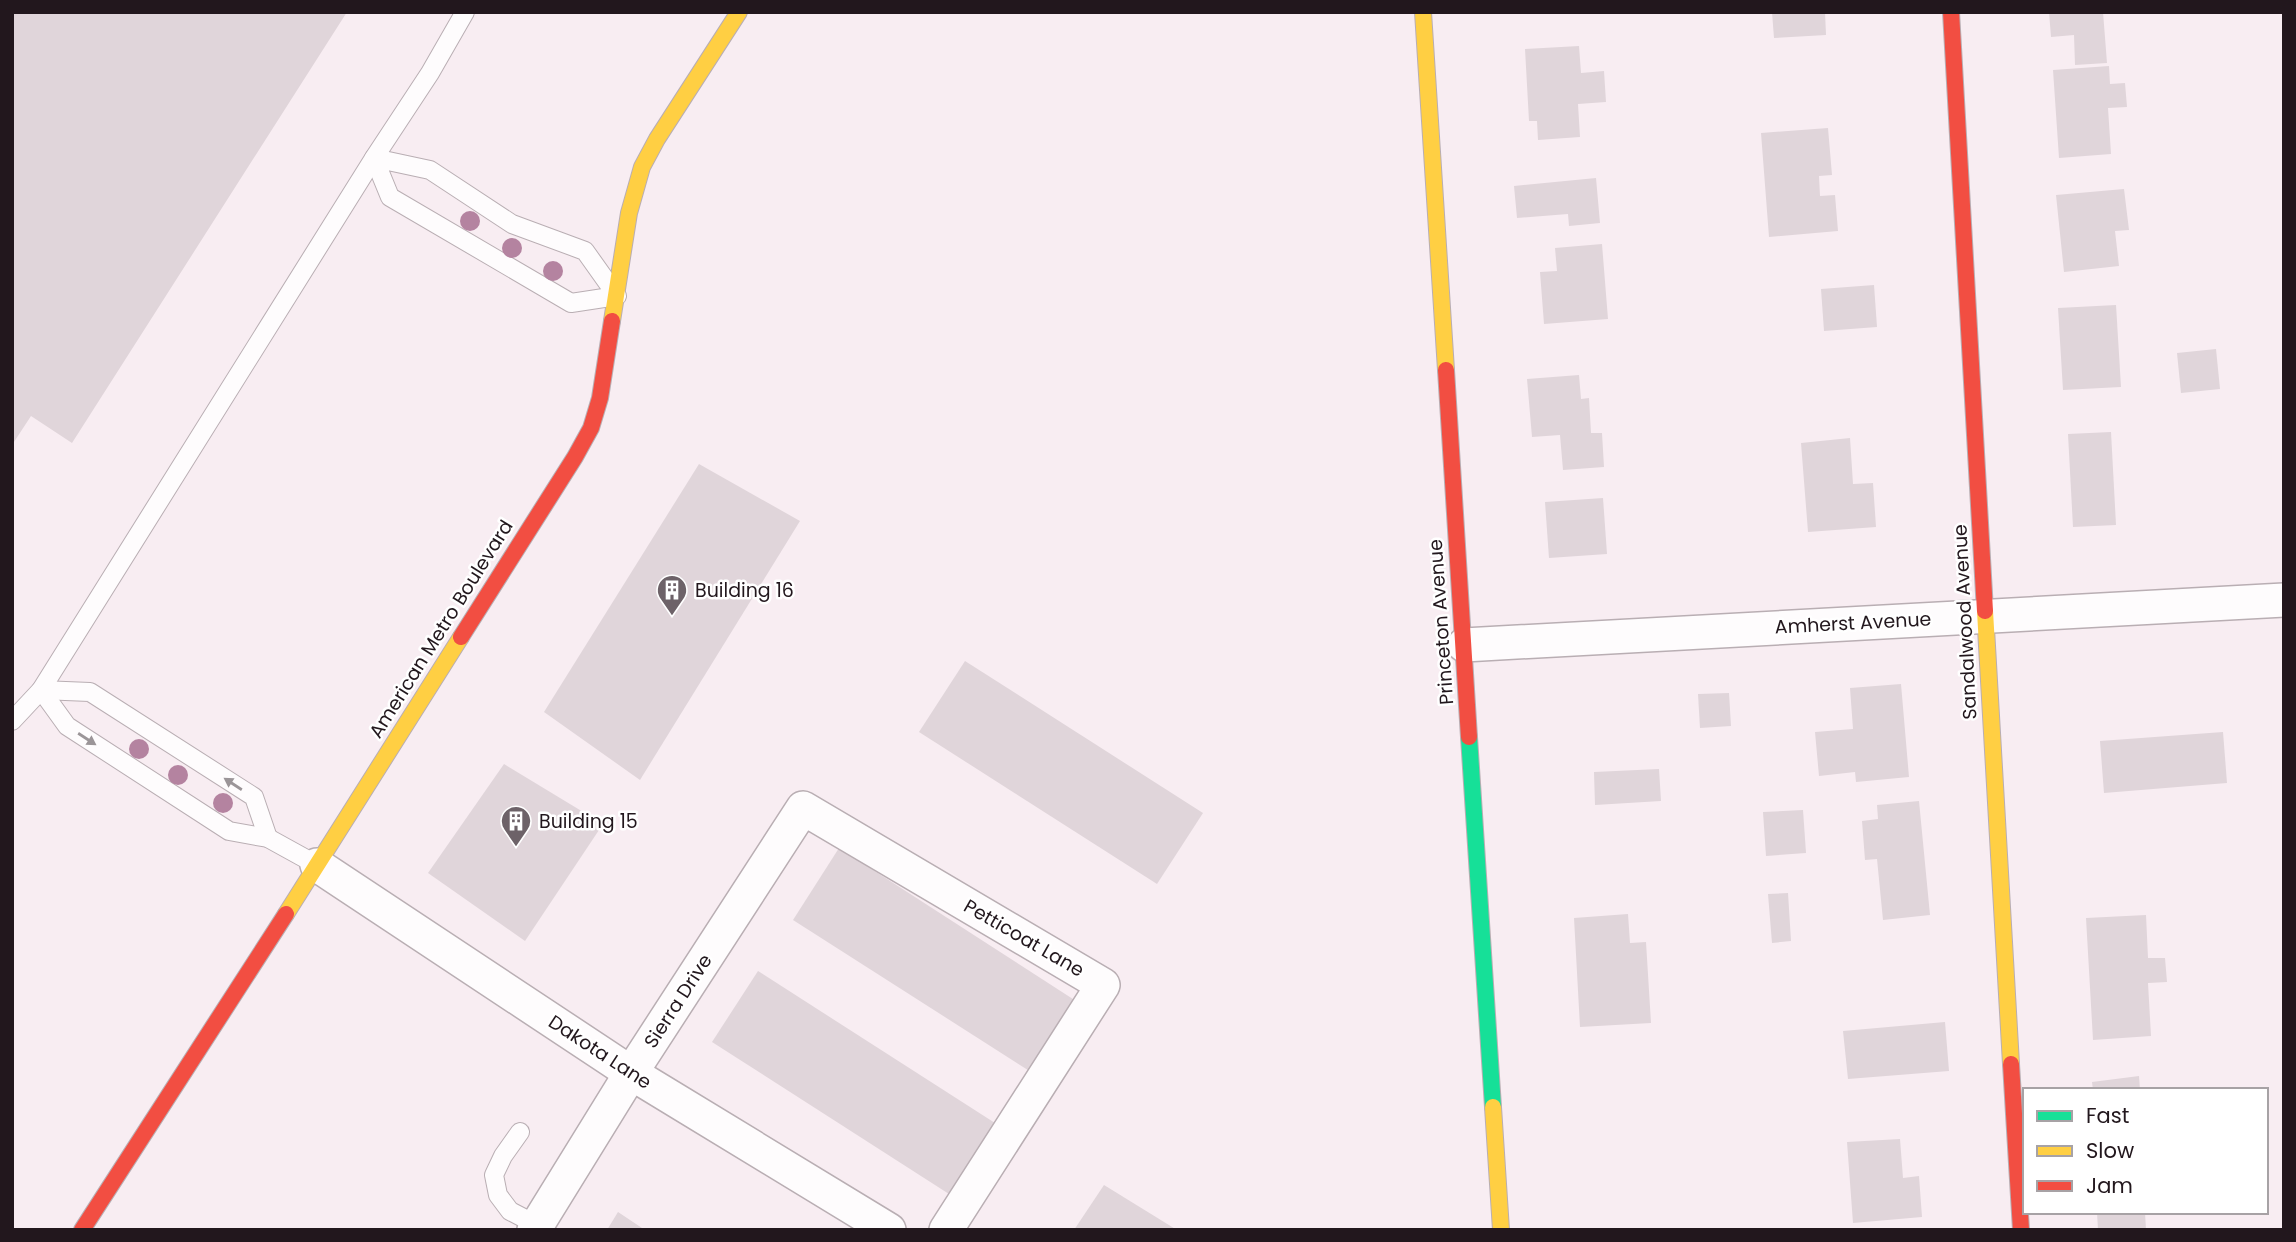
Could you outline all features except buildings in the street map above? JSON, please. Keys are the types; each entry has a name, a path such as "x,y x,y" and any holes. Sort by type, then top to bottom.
{"street":[{"name":"American Metro Boulevard","path":"82,1230 317,865 591,428 603,383 629,213 642,167 738,12"},
{"name":"Princeton Avenue","path":"1423,12 1501,1230"},
{"name":"Sandalwood Avenue","path":"1951,12 2021,1230"},
{"name":"Amherst Avenue","path":"1464,645 2284,600"},
{"name":"Sierra Drive","path":"535,1227 631,1073 803,808"},
{"name":"Petticoat Lane","path":"803,808 1103,985 946,1230"},
{"name":"Dakota Lane","path":"317,865 631,1073 889,1230"}],"lane":[{"path":"12,721 41,690 430,73 465,12"},
{"path":"374,158 430,170 512,224 585,251 617,296 571,303 390,197 374,158"},
{"path":"41,690 67,726 229,831 268,838 317,865"},
{"path":"41,690 90,692 254,797 268,838"},
{"path":"520,1132 503,1156 495,1175 498,1195 510,1211 535,1227"}],"traffic: fast":[{"path":"1469,737 1493,1107"}],"traffic: slow":[{"path":"612,321 629,213 642,167 657,139 739,12"},
{"path":"1423,12 1446,370"},
{"path":"1985,611 2011,1064"},
{"path":"286,914 461,637"},
{"path":"1493,1107 1501,1230"}],"traffic: jam":[{"path":"1951,12 1985,611"},
{"path":"461,637 591,428 600,398 612,321"},
{"path":"1446,370 1469,737"},
{"path":"82,1230 286,914"},
{"path":"2011,1064 2021,1230"}],"place":[{"name":"Building 16","path":"672,617"},
{"name":"Building 15","path":"516,848"}]}
